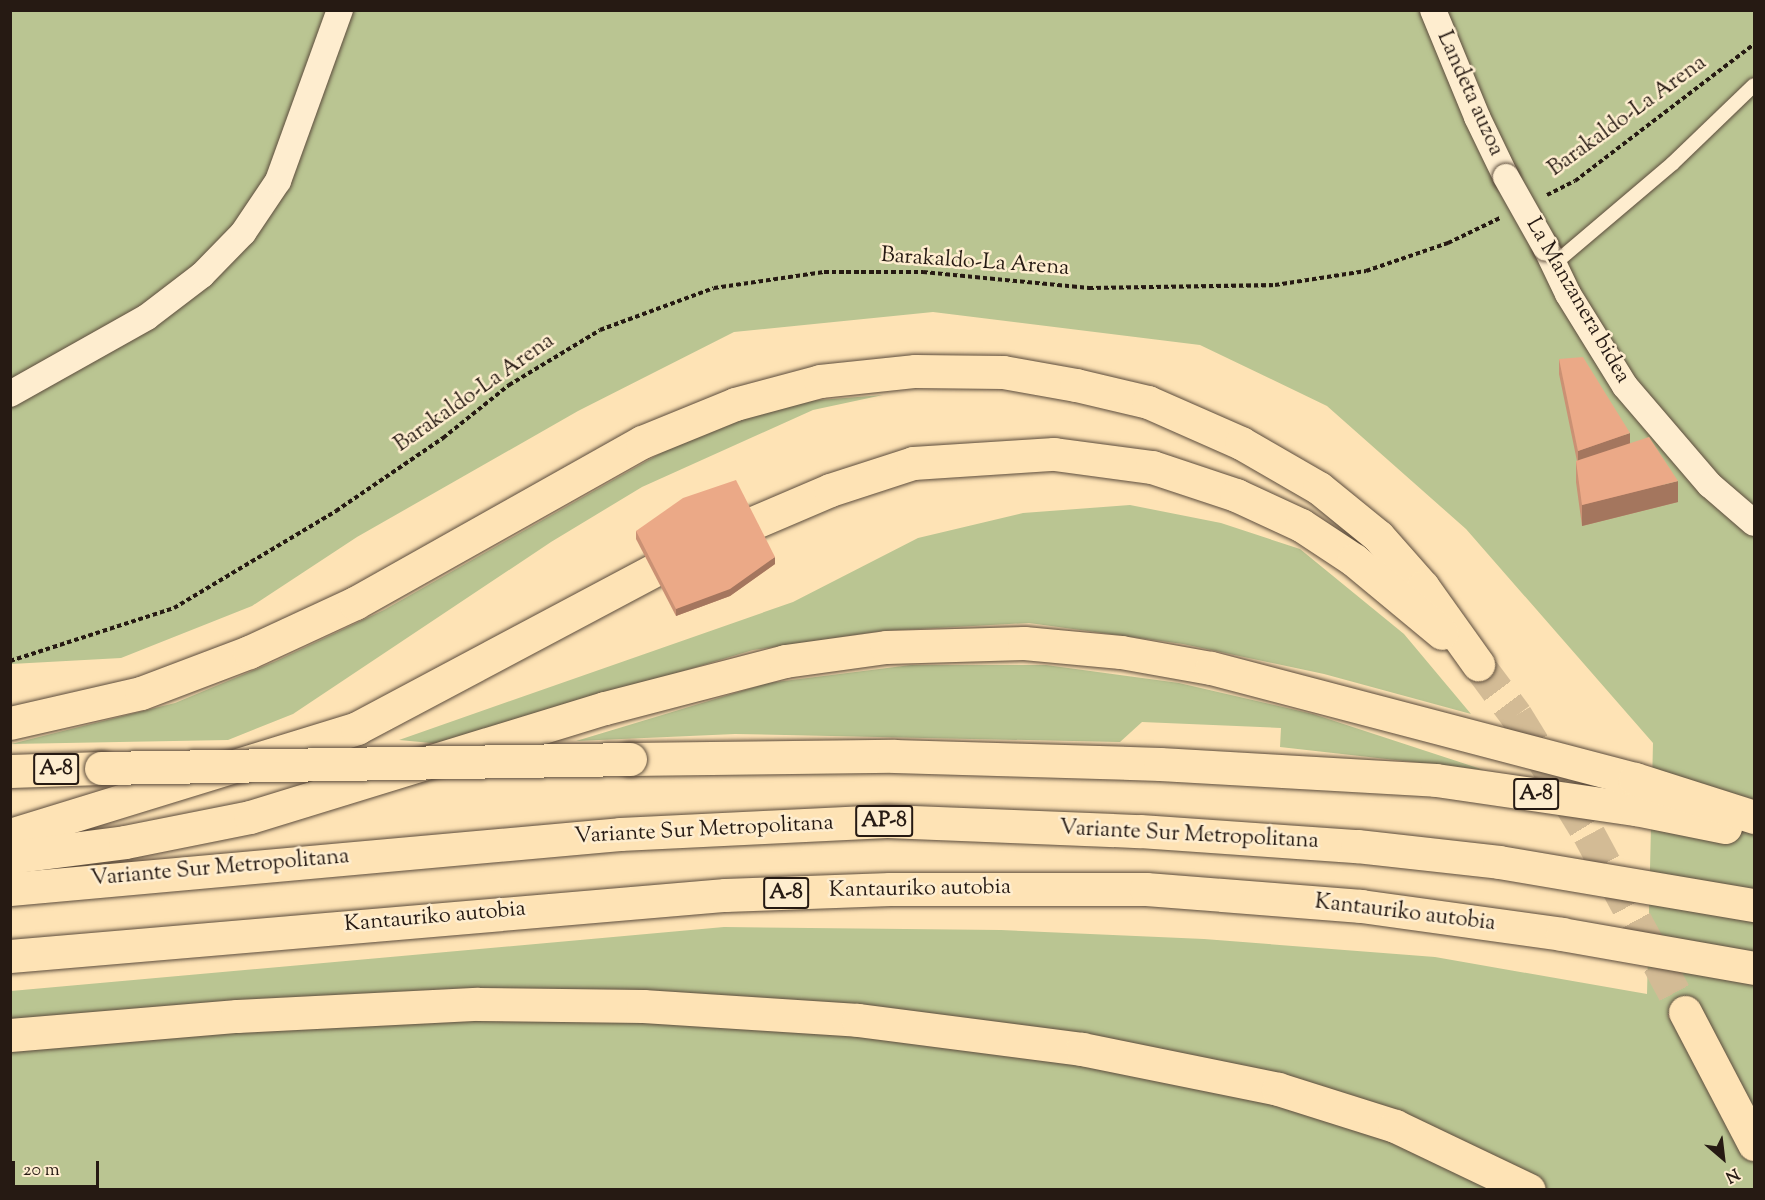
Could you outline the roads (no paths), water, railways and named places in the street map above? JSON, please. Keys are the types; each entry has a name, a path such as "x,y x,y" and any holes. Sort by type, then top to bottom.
{"highway":[{"path":"10,723 141,693 249,652 355,603 642,442 735,404 820,381 915,371 1004,372 1076,385 1148,402 1241,443 1319,488 1378,536 1423,587 1478,664 1354,560 1301,525 1236,495 1152,467 1054,454 913,463 830,490 699,546 357,728 10,835"},
{"path":"10,857 125,842 250,817 616,705 785,662 886,647 1013,644 1121,652 1211,668 1635,779 1755,817"},
{"name":"A-8","path":"10,771 906,756 1160,764 1436,780 1636,808 1755,833"},
{"name":"Variante Sur Metropolitana","path":"10,889 609,835 887,821 1140,831 1357,846 1499,862 1755,905"},
{"name":"Kantauriko autobia","path":"10,956 714,896 890,889 1146,889 1361,906 1562,934 1755,968"},
{"path":"10,1035 237,1016 478,1004 643,1006 858,1020 1082,1049 1278,1089 1395,1126 1529,1190"},
{"path":"1685,1012 1755,1144"}],"street":[{"path":"10,394 147,317 202,274 243,232 279,181 340,10"},
{"name":"Landeta auzoa","path":"1433,10 1477,117 1506,177"},
{"name":"La Manzanera bidea","path":"1506,177 1550,256 1568,294 1625,386 1710,485 1755,522"}],"lane":[{"path":"1550,256 1673,163 1755,85"}],"tunnel":[{"path":"1478,664 1516,715 1589,834 1685,1012"}]}
